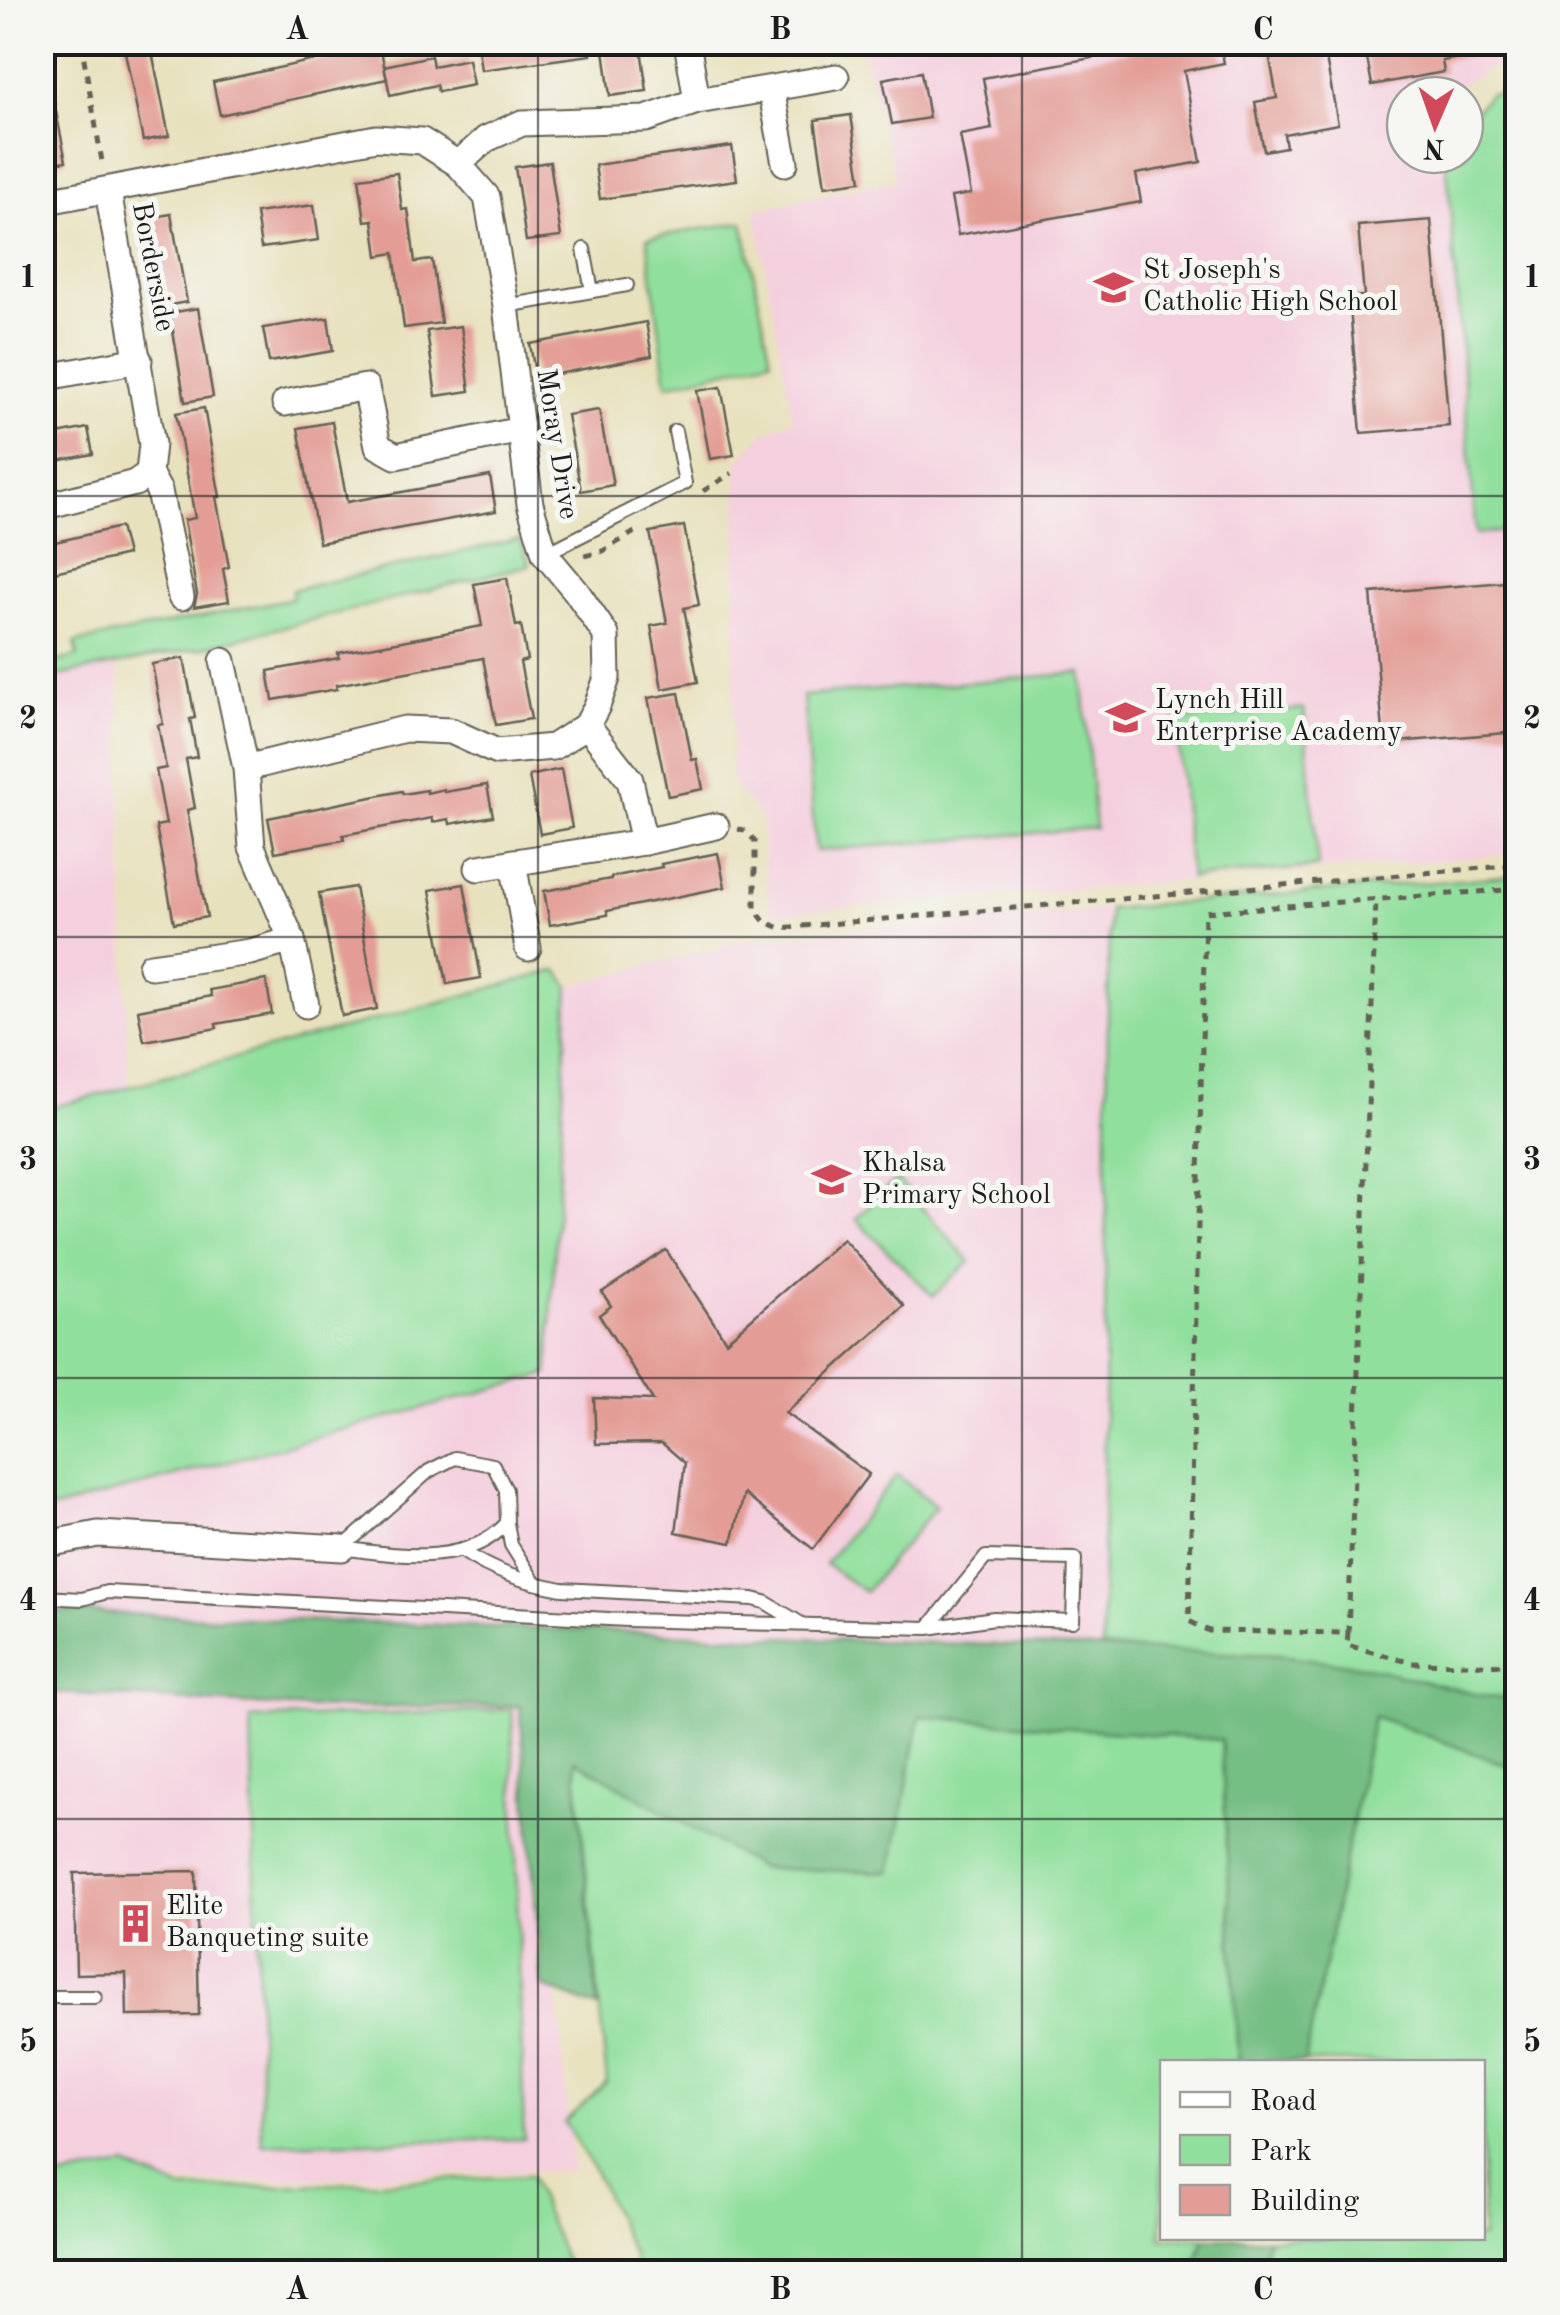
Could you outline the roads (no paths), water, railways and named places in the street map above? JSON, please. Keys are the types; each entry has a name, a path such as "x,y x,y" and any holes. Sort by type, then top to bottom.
{"street":[{"path":"687,42 698,101"},
{"path":"458,164 486,139 522,122 646,119 698,101 836,77"},
{"path":"772,88 784,164"},
{"name":"Moray Drive","path":"108,191 376,138 422,142 458,164 486,197 506,306 530,504 545,554 606,636 607,678 587,725"},
{"name":"Borderside","path":"42,202 108,191 152,444 149,472 159,491 181,598"},
{"name":"Borderside","path":"42,378 139,360"},
{"path":"285,403 366,387 378,446 396,456 520,430"},
{"path":"42,507 135,483 149,472"},
{"path":"223,662 246,768 252,847 292,940 306,1004"},
{"path":"246,768 405,730 451,730 497,752 553,747 587,725 630,780 644,842"},
{"path":"478,868 644,842 716,826"},
{"path":"514,862 528,948"},
{"path":"151,966 250,952 292,940"},
{"path":"42,1545 98,1534 342,1548"}],"lane":[{"path":"892,46 908,42"},
{"path":"584,249 592,291"},
{"path":"506,306 627,285"},
{"path":"545,554 686,483 675,430"},
{"path":"342,1548 429,1471 455,1458 494,1466 506,1490 511,1545 536,1584"},
{"path":"342,1548 404,1556 462,1551 495,1536 507,1523"},
{"path":"462,1551 483,1566 536,1584 753,1598 803,1625"},
{"path":"42,1597 82,1599 107,1592 626,1620 928,1628 994,1618 1073,1621 1075,1559 986,1557 928,1628"},
{"path":"42,1996 95,1996"}],"place":[{"name":"St Joseph's Catholic High School","path":"1113,287"},
{"name":"Lynch Hill Enterprise Academy","path":"1125,717"},
{"name":"Khalsa Primary School","path":"832,1180"},
{"name":"Elite Banqueting suite","path":"136,1923"}]}
